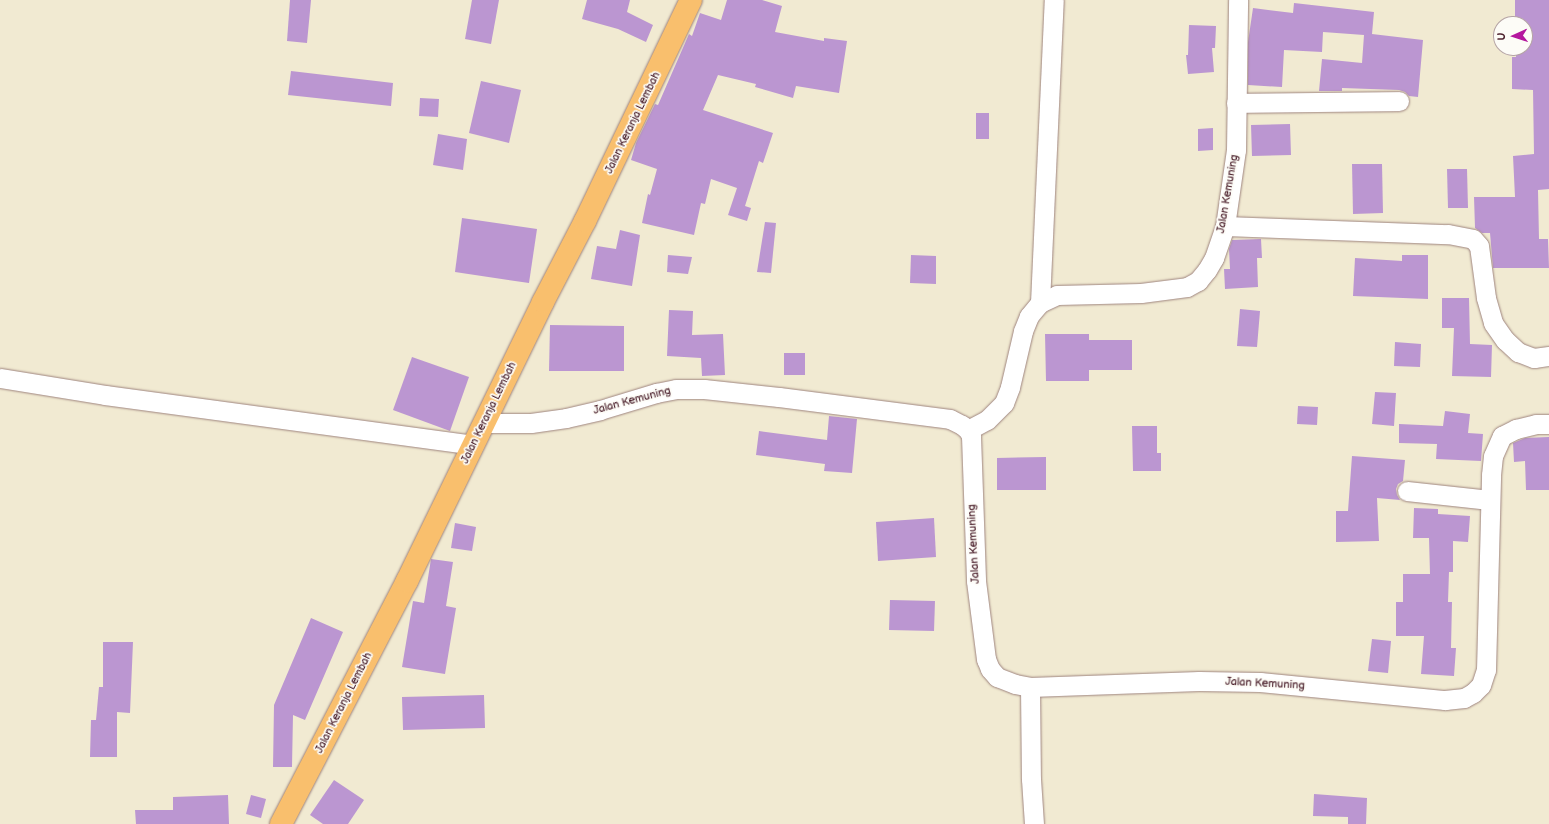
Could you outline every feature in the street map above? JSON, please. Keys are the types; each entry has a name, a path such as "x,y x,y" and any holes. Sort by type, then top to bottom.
{"main road":[{"name":"Jalan Keranja Lembah","path":"281,824 407,581 542,302 585,221 691,0"}],"street":[{"path":"1040,303 1054,0"},
{"name":"Jalan Kemuning","path":"968,430 987,420 1004,403 1010,387 1023,331 1029,316 1040,303 1057,295 1141,293 1188,287 1198,282 1207,270 1214,258 1225,226 1236,150 1238,0"},
{"path":"1236,103 1399,101"},
{"path":"1225,226 1441,234 1463,236 1473,239 1479,246 1486,298 1493,323 1505,340 1518,352 1534,358 1549,356"},
{"path":"0,378 105,395 474,445"},
{"name":"Jalan Kemuning","path":"484,423 531,423 566,418 600,410 656,392 676,389 697,389 779,397 950,419 968,430 970,436 976,581 986,659 990,669 997,677 1015,684 1030,686 1199,681 1260,682 1445,700 1464,698 1473,693 1481,685 1486,670 1490,500 1493,456 1502,436 1516,429 1536,424 1549,424"},
{"path":"1407,491 1490,500"},
{"path":"1030,686 1031,779 1034,824"}],"building":[{"path":"290,0 311,0 307,43 287,41"},
{"path":"472,0 499,0 491,44 465,39"},
{"path":"587,0 630,0 627,12 653,25 646,42 618,29 582,19"},
{"path":"727,0 762,0 782,6 775,32 824,41 824,38 847,41 839,93 796,86 793,98 755,87 756,84 718,75 703,110 773,133 763,163 759,161 745,206 751,208 747,221 728,215 737,188 711,179 705,204 701,203 694,235 642,223 648,194 650,195 657,169 631,160 636,143 655,104 658,105 689,34 692,36 700,13 721,20"},
{"path":"1515,0 1549,0 1549,189 1538,190 1539,239 1548,239 1549,268 1493,268 1490,233 1482,233 1475,228 1474,197 1515,197 1513,156 1534,154 1533,90 1512,89 1512,57 1533,56 1533,16 1515,16"},
{"path":"1294,3 1374,12 1372,34 1423,40 1418,97 1409,96 1405,92 1399,90 1342,88 1342,91 1319,91 1322,59 1362,63 1364,35 1323,32 1322,52 1284,50 1282,87 1248,85 1248,42 1253,8 1293,13"},
{"path":"1189,25 1216,26 1215,48 1212,48 1214,72 1188,74 1186,55 1188,55"},
{"path":"291,71 393,83 391,106 288,95"},
{"path":"481,81 521,90 509,143 469,133"},
{"path":"420,98 439,99 438,117 419,116"},
{"path":"976,113 989,113 989,139 976,139"},
{"path":"1290,124 1291,155 1252,156 1251,125"},
{"path":"1213,128 1213,150 1198,151 1198,129"},
{"path":"438,134 467,139 463,170 433,165"},
{"path":"1352,164 1382,164 1383,213 1353,214"},
{"path":"1447,169 1467,169 1468,208 1448,208"},
{"path":"462,218 537,229 529,283 455,272"},
{"path":"765,222 776,223 771,273 757,272"},
{"path":"620,230 640,235 632,286 591,279 597,246 616,249"},
{"path":"1261,239 1262,258 1257,258 1258,287 1225,289 1224,269 1230,269 1229,249 1232,240"},
{"path":"668,255 692,257 688,274 667,272"},
{"path":"911,255 936,256 936,284 910,283"},
{"path":"1402,255 1428,255 1428,299 1353,296 1355,258 1402,261"},
{"path":"1442,298 1469,298 1470,344 1492,345 1491,377 1452,376 1454,328 1442,328"},
{"path":"1240,309 1260,311 1257,347 1237,346"},
{"path":"669,310 693,311 692,335 723,334 725,375 702,376 701,358 667,356"},
{"path":"550,325 624,326 624,371 549,371"},
{"path":"1045,334 1089,334 1089,340 1132,340 1132,370 1089,370 1089,381 1046,381"},
{"path":"1395,342 1421,344 1420,367 1394,366"},
{"path":"784,353 805,353 805,375 784,375"},
{"path":"412,357 469,377 450,431 393,410"},
{"path":"1375,392 1396,393 1394,426 1372,424"},
{"path":"1298,406 1318,407 1317,425 1297,424"},
{"path":"1445,411 1470,414 1468,433 1483,434 1481,461 1436,459 1437,444 1399,443 1399,424 1443,426"},
{"path":"829,416 857,419 852,473 824,471 825,464 756,455 759,431 827,440"},
{"path":"1132,426 1157,426 1157,453 1161,453 1161,471 1133,471"},
{"path":"1549,437 1549,490 1526,490 1525,461 1514,462 1513,443 1525,438"},
{"path":"1352,456 1405,460 1403,481 1398,484 1396,489 1400,500 1377,498 1379,541 1336,542 1336,511 1348,511"},
{"path":"1046,457 1046,490 997,490 997,458"},
{"path":"1414,508 1438,509 1438,514 1470,516 1468,542 1453,541 1453,572 1449,572 1448,602 1452,602 1451,648 1456,648 1454,676 1421,674 1424,636 1396,636 1396,602 1403,602 1403,574 1430,574 1429,538 1413,538"},
{"path":"934,518 936,557 878,561 876,522"},
{"path":"455,523 476,527 472,551 451,548"},
{"path":"431,559 453,562 446,606 456,608 445,674 402,667 413,601 424,603"},
{"path":"890,600 935,601 934,631 889,630"},
{"path":"311,618 343,632 305,720 293,715 292,767 273,767 274,705"},
{"path":"1372,639 1391,641 1388,673 1368,671"},
{"path":"103,642 133,642 130,713 117,712 117,757 90,757 91,720 96,720 99,687 103,687"},
{"path":"484,695 485,728 403,730 402,697"},
{"path":"334,780 364,800 348,824 323,824 310,815"},
{"path":"1314,794 1367,798 1366,824 1348,824 1348,817 1313,816"},
{"path":"228,795 229,824 136,824 135,810 173,810 173,797"},
{"path":"251,795 266,799 261,818 246,814"}]}
